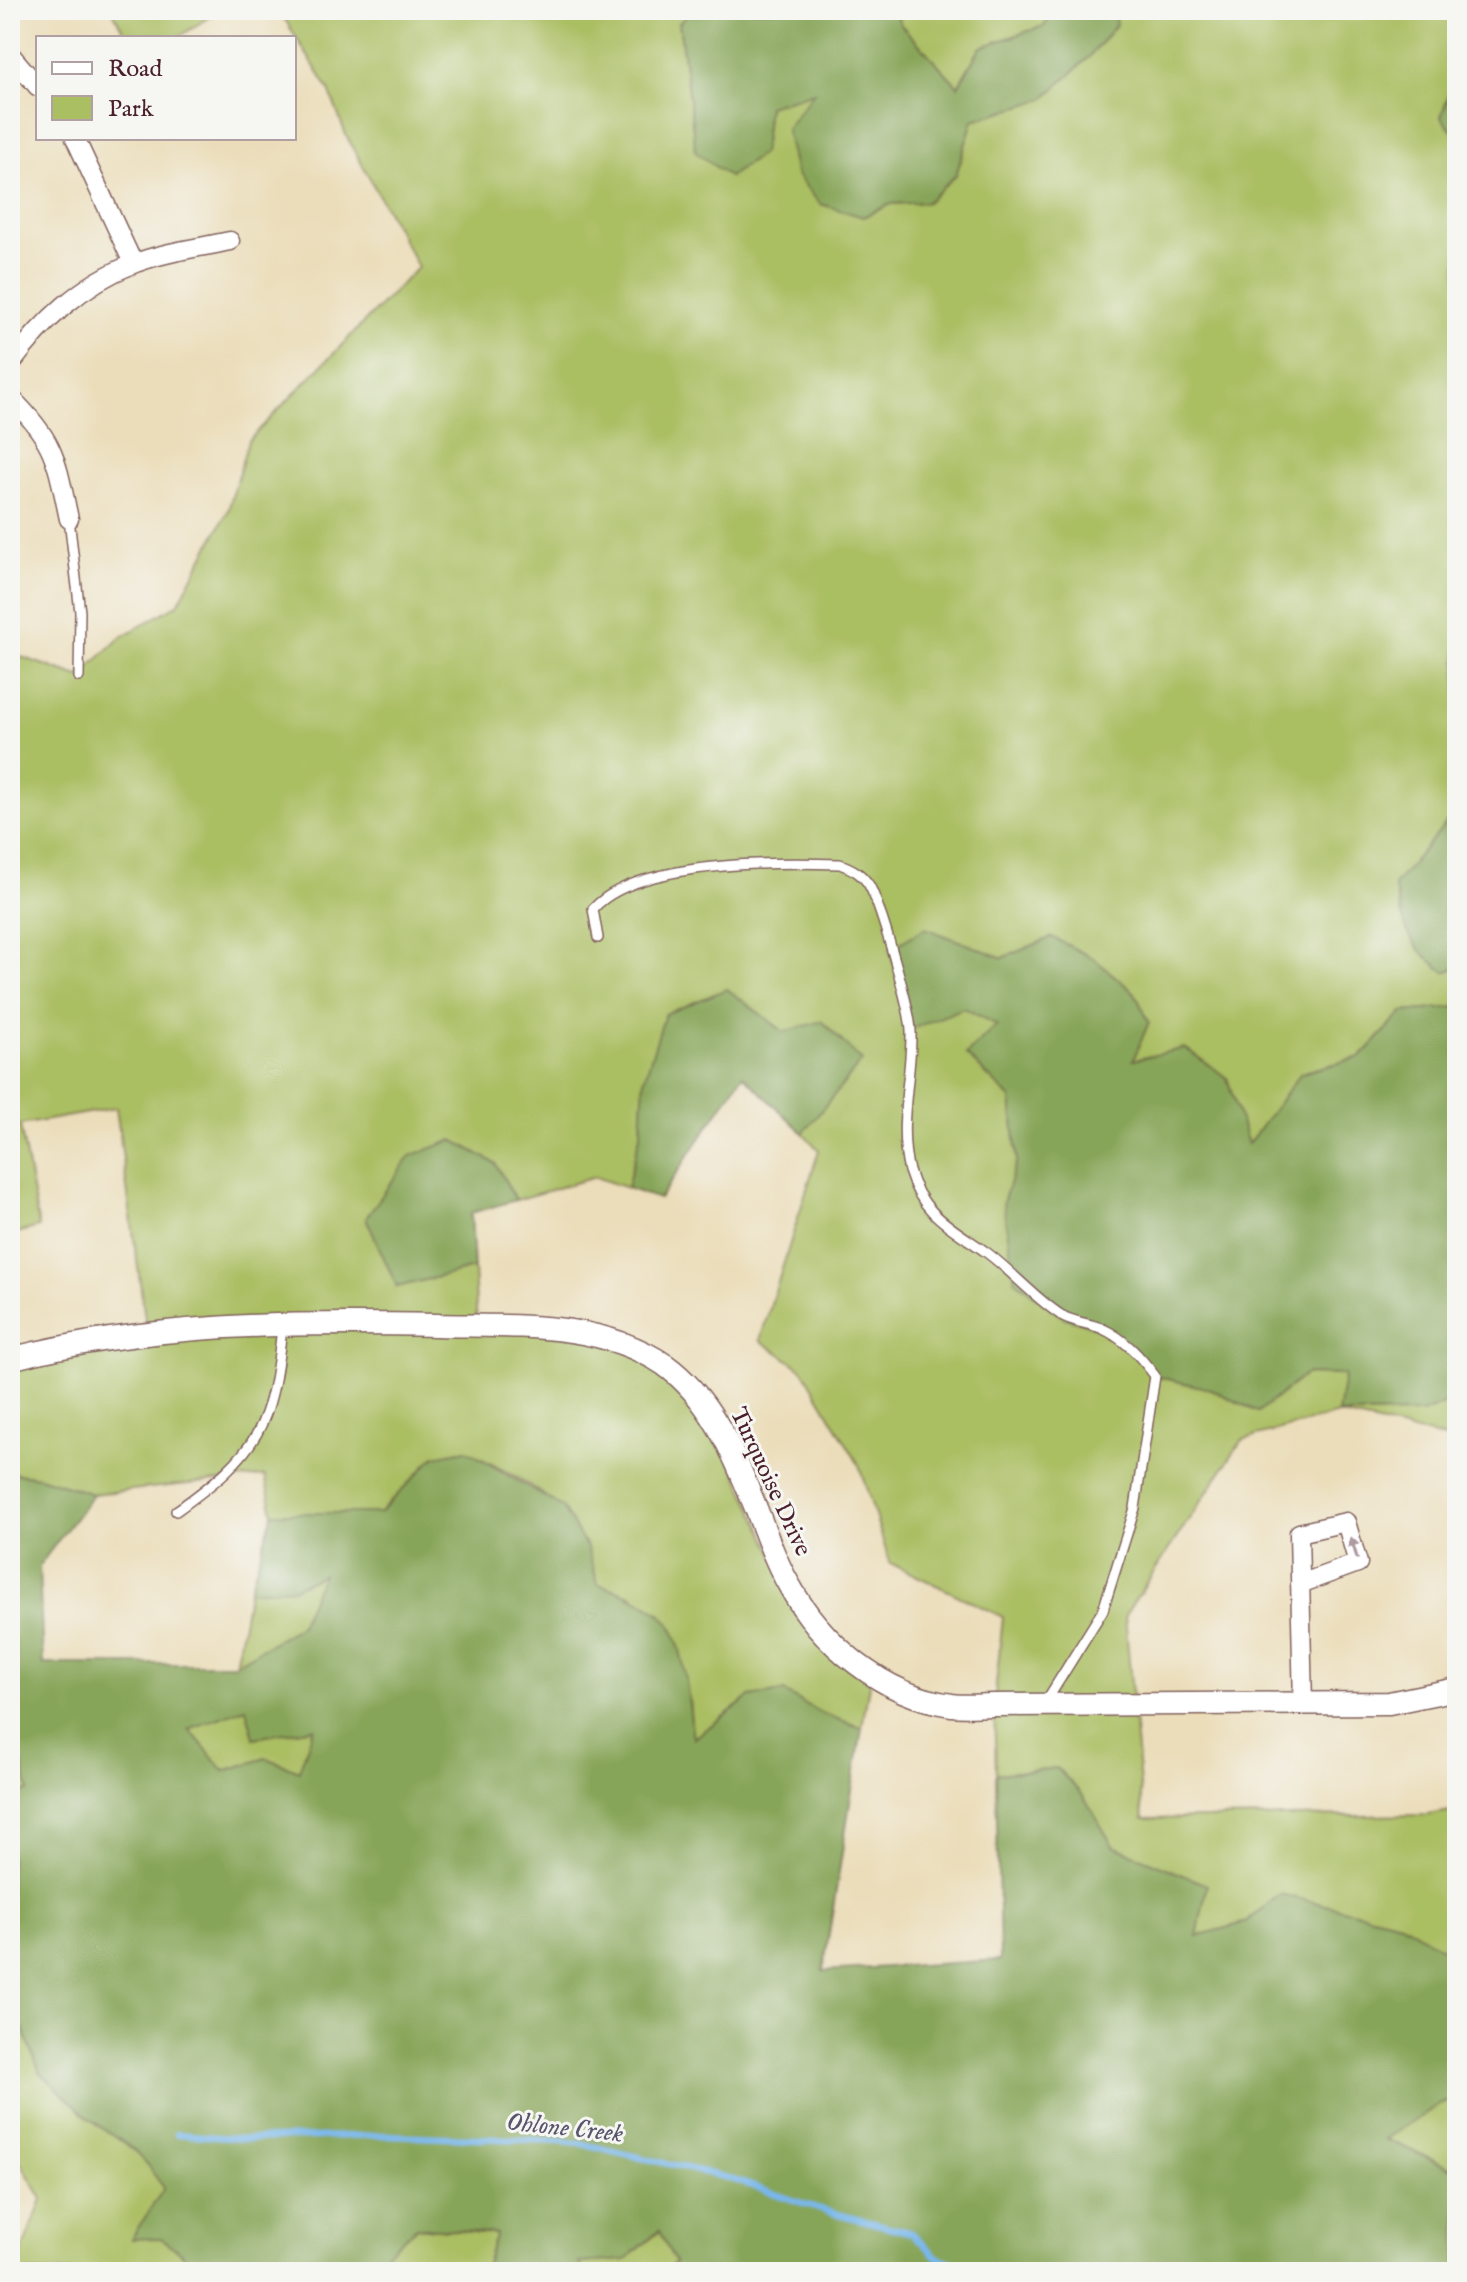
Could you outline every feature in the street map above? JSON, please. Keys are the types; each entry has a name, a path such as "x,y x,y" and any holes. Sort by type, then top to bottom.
{"street":[{"path":"10,54 36,85"},
{"path":"76,140 133,263"},
{"path":"10,365 40,325 81,292 133,263 230,241"},
{"path":"10,397 31,418 53,448 69,519"},
{"name":"Turquoise Drive","path":"10,1359 147,1334 282,1324 554,1328 612,1340 665,1365 705,1405 732,1450 787,1583 813,1620 847,1657 895,1688 951,1705 1389,1703 1457,1689"},
{"path":"1300,1584 1303,1705"}],"lane":[{"path":"69,519 80,612 79,677"},
{"path":"598,938 593,909 606,894 691,869 802,863 840,864 858,872 870,887 911,1029 905,1117 909,1169 921,1199 951,1231 987,1253 1015,1280 1063,1317 1102,1329 1133,1349 1155,1376 1135,1508 1103,1610 1043,1705"},
{"path":"176,1511 205,1490 251,1446 268,1416 277,1379 282,1324"}],"green space":[{"path":"112,10 220,10 180,36 126,36"},
{"path":"279,10 692,10 679,23 696,152 763,153 768,105 816,91 863,217 891,204 927,202 956,175 973,120 1043,99 1089,57 1115,26 1114,10 1216,10 1230,20 1237,10 1447,10 1455,37 1456,63 1441,117 1457,137 1457,1007 1403,1012 1361,1057 1301,1073 1248,1145 1227,1078 1185,1048 1133,1061 1135,993 1093,958 1052,937 1003,958 925,928 964,1008 997,1025 967,1055 1011,1098 1017,1160 1003,1203 1102,1329 1133,1349 1155,1376 1211,1389 1258,1412 1305,1374 1345,1375 1339,1414 1422,1413 1457,1398 1457,1441 1338,1414 1242,1440 1125,1615 1143,1819 1427,1815 1457,1810 1457,1951 1451,1954 1401,1923 1280,1894 1247,1922 1197,1937 1206,1885 1113,1846 1084,1797 1057,1768 996,1774 994,1705 1003,1617 890,1563 859,1465 803,1370 760,1340 819,1150 803,1133 861,1060 784,1032 727,989 644,1080 641,1132 627,1188 595,1177 516,1200 495,1163 397,1287 474,1268 477,1326 612,1340 705,1405 787,1583 871,1672 862,1728 821,1713 784,1692 750,1697 692,1739 689,1697 632,1595 598,1584 577,1533 550,1500 466,1450 435,1456 380,1513 273,1513 265,1476 93,1494 39,1477 10,1473 10,1359 147,1333 116,1108 20,1125 39,1227 10,1235 10,653 79,677 120,638 178,604 228,511 248,441 418,267 346,135 329,90"},
{"path":"692,10 894,10 901,25 958,86 981,47 1044,26 1055,10 1114,10 1116,25 1089,57 1043,99 973,120 956,175 927,202 891,204 863,217 820,204 796,174 786,129 814,92 768,106 763,153 729,177 696,152 679,23"},
{"path":"894,10 1055,10 1044,26 981,47 958,86 901,25"},
{"path":"1457,71 1457,137 1441,117"},
{"path":"1457,810 1457,967 1445,972 1423,953 1409,934 1394,885"},
{"path":"925,928 1003,958 1052,937 1093,958 1135,993 1149,1022 1133,1060 1185,1048 1227,1078 1248,1144 1301,1073 1361,1057 1403,1012 1457,1007 1457,1398 1422,1413 1338,1414 1344,1375 1306,1374 1258,1412 1211,1389 1155,1376 1133,1348 1102,1329 1063,1317 1015,1280 1003,1203 1017,1160 1011,1098 966,1055 997,1025 964,1008 911,1029 890,949"},
{"path":"727,989 784,1032 822,1021 862,1061 803,1133 743,1075 659,1199 627,1188 641,1132 644,1080 665,1014"},
{"path":"453,1140 495,1163 516,1200 471,1213 474,1268 397,1287 366,1218 410,1156"},
{"path":"466,1450 562,1507 587,1548 598,1584 639,1600 666,1620 681,1653 693,1739 750,1697 784,1692 821,1713 862,1728 823,1971 1000,1960 996,1774 1057,1768 1084,1797 1113,1846 1207,1885 1197,1936 1247,1922 1280,1894 1401,1923 1450,1953 1457,1951 1457,2100 1440,2104 1385,2139 1457,2171 1457,2272 666,2272 675,2262 659,2231 625,2260 579,2263 586,2272 483,2272 496,2234 416,2227 365,2272 337,2272 313,2260 266,2272 188,2272 193,2263 162,2238 131,2239 164,2188 138,2153 89,2118 40,2072 13,2003 10,2004 10,1795 29,1791 20,1757 10,1754 10,1473 39,1477 93,1494 39,1566 43,1664 235,1664 299,1627 323,1574 294,1588 249,1591 273,1513 380,1513 435,1456","holes":["246,1708 254,1738 314,1728 299,1771 266,1758 224,1771 189,1729"]},
{"path":"324,1573 299,1627 235,1665 249,1591 294,1588"},
{"path":"246,1707 314,1727 299,1771 266,1758 224,1771 188,1728"},
{"path":"10,1754 20,1757 29,1791 10,1795"},
{"path":"13,2003 40,2072 89,2118 138,2153 165,2188 162,2238 193,2263 188,2272 14,2272 42,2199 10,2144 10,2004"},
{"path":"1457,2100 1457,2171 1385,2139 1440,2104"},
{"path":"416,2227 496,2234 483,2272 365,2272"},
{"path":"660,2231 675,2262 666,2272 586,2272 578,2263 625,2260"},
{"path":"313,2260 337,2272 266,2272"}],"waterway":[{"name":"Ohlone Creek","path":"177,2134 244,2139 386,2135 563,2141 592,2146 728,2178 826,2211 912,2233 936,2256 975,2272"}]}
